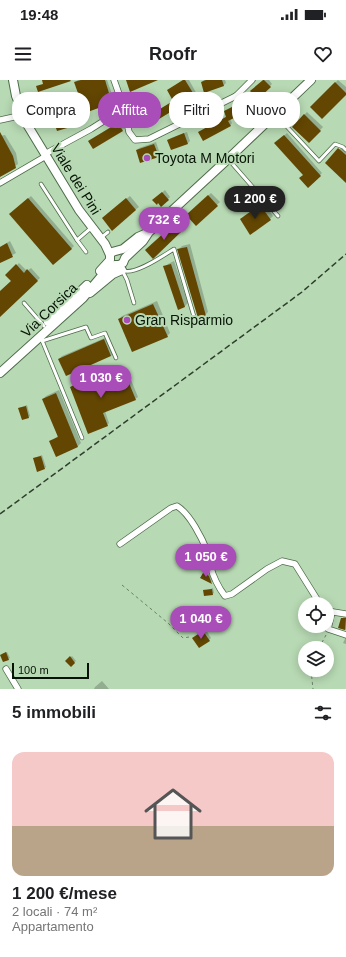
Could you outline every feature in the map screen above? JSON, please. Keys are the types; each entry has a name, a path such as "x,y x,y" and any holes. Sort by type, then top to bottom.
{"main road":[{"name":"Viale dei Pini","path":"13,80 15,92"},
{"name":"Via Corsica","path":"298,92 311,80"},
{"name":"Viale dei Pini","path":"30,128 79,210 103,242 115,263"},
{"name":"Via Corsica","path":"0,366 84,288 115,263 123,263 125,258 149,232 260,128"},
{"name":"Via Corsica","path":"115,263 114,251 123,249 138,237 149,232"},
{"name":"Viale dei Pini","path":"103,242 119,251"},
{"path":"119,251 123,253 125,258"},
{"name":"Via Corsica","path":"0,373 41,339 83,298 99,277 115,263"}],"street":[{"path":"114,80 118,92"},
{"path":"240,92 252,80"},
{"path":"128,128 129,132 135,140 149,139 232,98"},
{"path":"0,120 12,117"},
{"path":"0,183 98,125"},
{"path":"120,544 170,508 177,506 184,510 195,527 208,554 210,566 219,588 225,596 232,594 282,561 294,564 315,597"},
{"path":"334,613 346,614"},
{"path":"334,631 346,635"},
{"path":"6,669 18,689"}],"lane":[{"path":"287,128 319,161 335,144 346,150"},
{"path":"228,159 278,216"},
{"path":"41,184 86,252"},
{"path":"77,240 91,228"},
{"path":"103,242 108,232"},
{"path":"115,263 125,272 130,272 152,263 174,249 195,320"},
{"path":"115,263 127,280 134,303"},
{"path":"24,304 44,326"},
{"path":"82,438 41,339 51,340 86,327 91,338 105,333 116,358"}],"path":[{"path":"122,585 168,623 183,638 189,637"},
{"path":"312,677 313,689"}],"building":[{"path":"42,80 71,81 38,92 36,86 43,84"},
{"path":"81,80 105,80 109,92 98,92 98,108 90,111 90,92 78,92 74,82"},
{"path":"126,80 158,80 130,92"},
{"path":"185,80 192,92 169,92 169,94 167,90"},
{"path":"206,80 222,80 224,86 204,92 201,82"},
{"path":"263,80 271,87 266,92 250,91"},
{"path":"335,82 346,93 346,95 322,119 310,107"},
{"path":"169,103 169,113 161,118 161,108"},
{"path":"232,107 232,119 228,121 231,126 203,141 198,132 205,128 224,128 224,118 226,117 224,111"},
{"path":"304,114 321,131 309,143 293,128 300,128 300,118"},
{"path":"56,128 67,128 57,131"},
{"path":"110,128 121,128 123,131 93,149 88,141"},
{"path":"0,132 13,156 16,168 0,177"},
{"path":"184,133 188,144 171,150 167,140"},
{"path":"284,135 321,176 308,188 299,178 303,175 274,143"},
{"path":"154,144 159,157 140,163 136,150"},
{"path":"338,148 346,155 346,183 325,163"},
{"path":"162,192 169,200 161,207 158,203 157,205 152,200"},
{"path":"208,195 218,206 196,226 186,215"},
{"path":"28,198 72,249 53,265 9,214"},
{"path":"126,198 136,210 112,231 102,218"},
{"path":"260,205 271,220 250,235 240,219"},
{"path":"176,222 183,230 153,259 145,250"},
{"path":"7,243 13,257 0,263 0,247"},
{"path":"187,247 206,316 198,318 177,249"},
{"path":"16,264 24,273 27,269 38,281 0,317 0,291 11,281 5,275"},
{"path":"171,264 185,307 178,310 163,266"},
{"path":"153,304 168,337 132,352 118,319"},
{"path":"104,339 111,356 66,376 58,359"},
{"path":"124,371 136,400 103,413 108,426 88,434 70,387 99,375 101,380"},
{"path":"56,393 78,447 56,457 49,441 58,437 42,399"},
{"path":"26,406 29,418 22,420 18,408"},
{"path":"41,456 45,469 37,472 33,458"},
{"path":"203,573 209,576 212,584 200,578"},
{"path":"212,589 213,595 204,596 203,590"},
{"path":"341,618 346,618 345,630 338,628"},
{"path":"203,631 210,641 199,648 192,638"},
{"path":"6,652 9,660 3,662 0,655"},
{"path":"70,656 75,663 71,667 65,661"}],"railway":[{"path":"0,514 302,292 346,254"}],"place":[{"name":"Toyota M Motori","path":"147,158"},
{"name":"Gran Risparmio","path":"127,320"}]}
